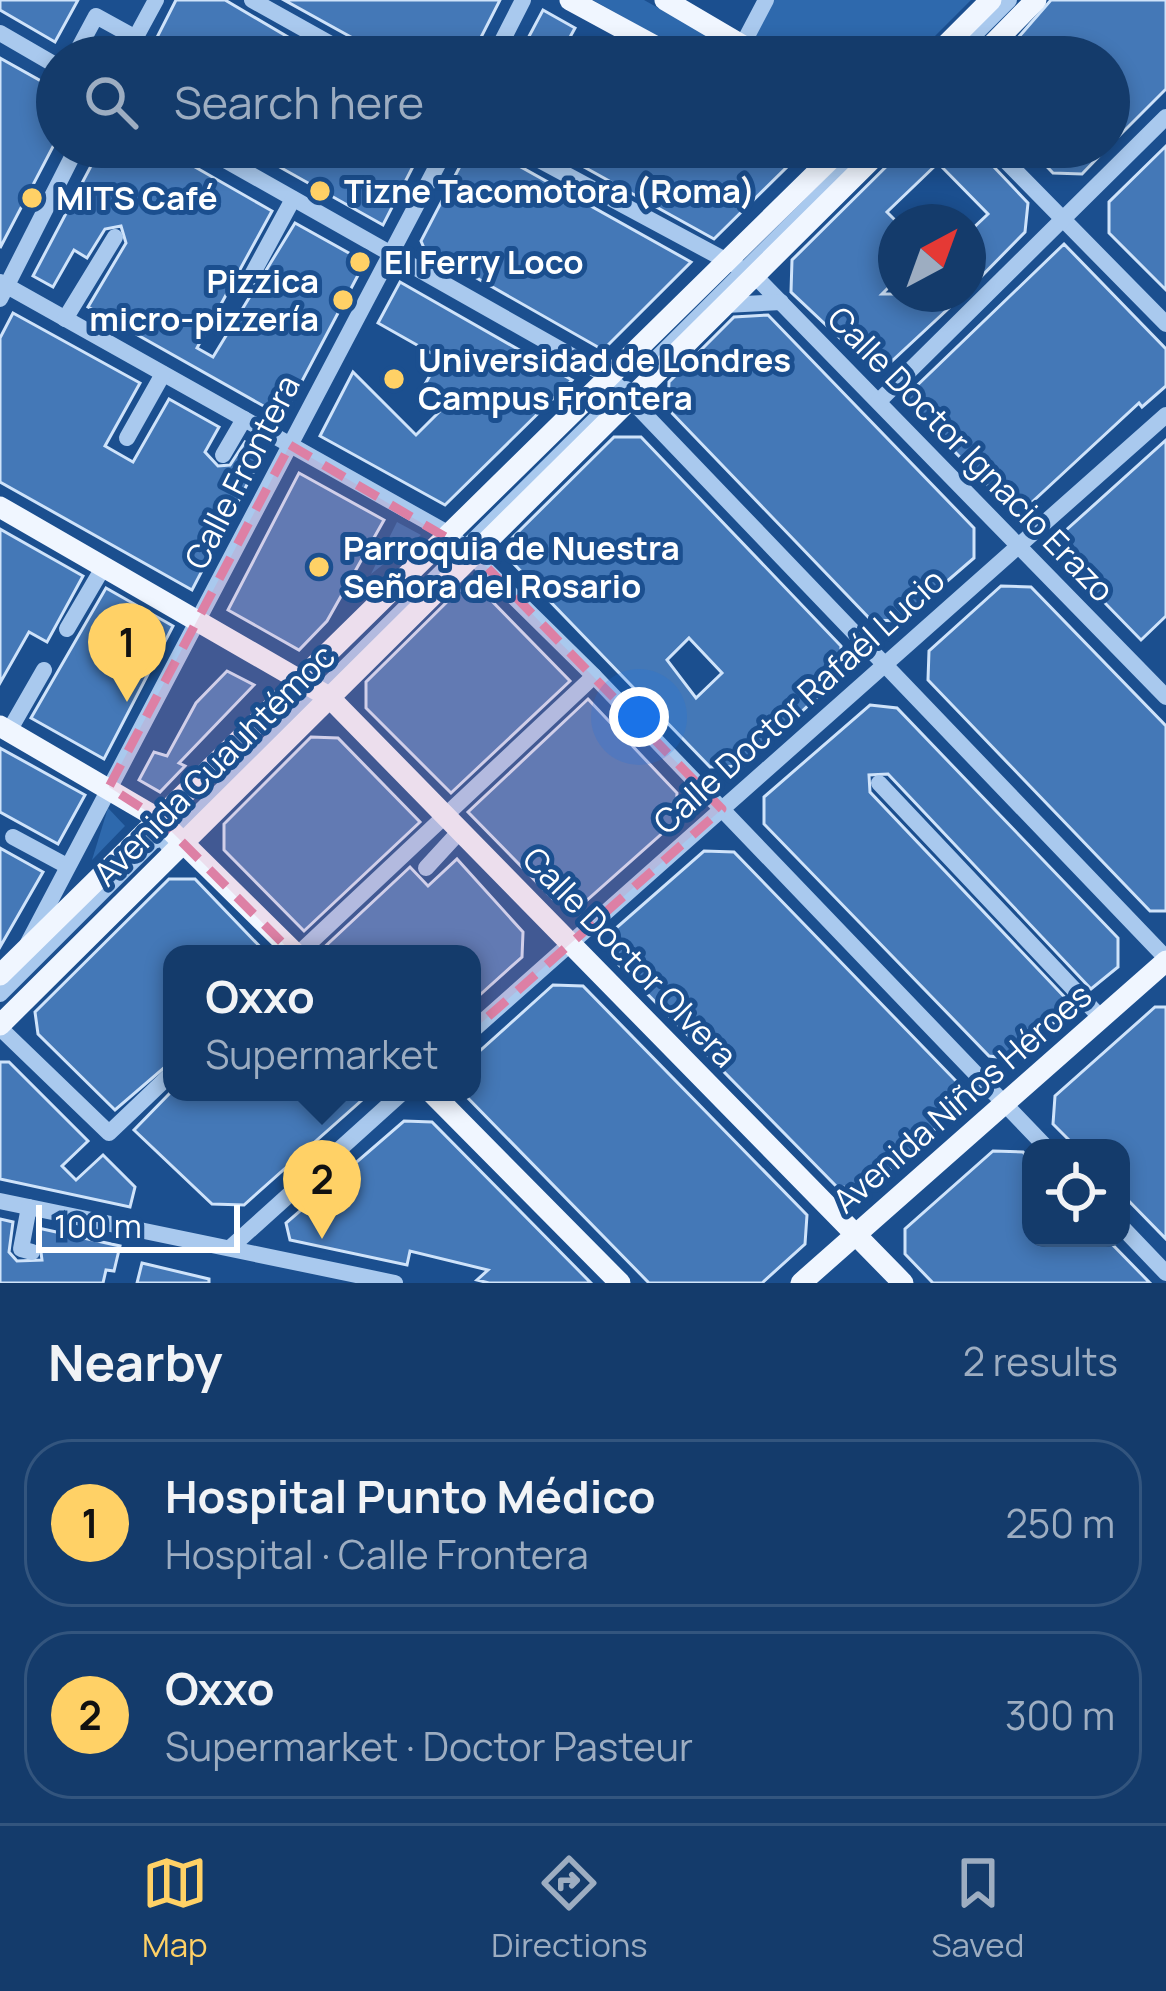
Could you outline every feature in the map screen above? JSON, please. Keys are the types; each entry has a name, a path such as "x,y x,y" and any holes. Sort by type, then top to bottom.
{"main road":[{"path":"570,0 636,36"},
{"path":"665,0 721,36"},
{"path":"955,36 991,0"},
{"path":"1001,36 1036,0"},
{"name":"Avenida Cuauhtémoc","path":"621,389 725,305 741,270 819,168"},
{"name":"Avenida Cuauhtémoc","path":"0,1026 172,832 741,270 860,168"},
{"name":"Calle Doctor Olvera","path":"0,508 318,689 903,1283"},
{"name":"Avenida Cuauhtémoc","path":"0,975 172,832 318,689"},
{"path":"5,729 109,788 172,832 288,945"},
{"name":"Avenida Niños Héroes","path":"801,1283 1166,959"},
{"path":"440,1101 620,1283"}],"street":[{"path":"137,36 155,0"},
{"path":"252,0 316,36"},
{"path":"505,36 524,0"},
{"path":"753,36 766,0"},
{"path":"973,36 1009,0"},
{"path":"989,36 1026,0"},
{"path":"85,36 96,16 132,36"},
{"path":"0,33 36,53"},
{"path":"1130,153 1166,117"},
{"path":"66,168 2,289 65,319 463,545 1038,1139"},
{"path":"239,168 391,251 621,389 1166,959"},
{"name":"Calle Frontera","path":"24,951 435,168"},
{"name":"Calle Doctor Ignacio Erazo","path":"554,168 741,270 782,302 1166,697"},
{"path":"741,270 846,168"},
{"path":"1013,168 1166,324"},
{"path":"879,400 1115,168"},
{"path":"247,284 293,199"},
{"path":"65,319 115,237"},
{"path":"725,305 782,302"},
{"path":"127,438 163,374"},
{"name":"Calle Doctor Rafaél Lucio","path":"481,1023 1166,415"},
{"path":"223,454 244,419"},
{"path":"67,629 104,566"},
{"path":"5,729 44,670"},
{"path":"308,945 453,823 594,676"},
{"path":"879,783 1102,1018"},
{"path":"426,868 453,823"},
{"path":"0,994 153,841 172,832"},
{"path":"0,1013 172,832"},
{"path":"13,837 67,866"},
{"path":"0,1026 109,1133 163,1082"},
{"path":"230,1248 393,1101"},
{"path":"0,1201 395,1283"},
{"path":"29,1207 21,1250 32,1252"},
{"path":"1130,1235 1166,1273"}],"highlighted area":[{"path":"290,445 474,554 722,809 418,1079 159,819 109,787"}],"shaded area":[{"path":"593,0 644,0 708,36 657,36"},
{"path":"774,0 971,0 935,36 755,36"},
{"path":"397,522 421,535 371,574"},
{"path":"108,808 125,826 92,860"}],"building":[{"path":"0,0 78,0 58,36 45,36 0,10"},
{"path":"176,0 225,0 286,36 158,36"},
{"path":"284,0 500,0 482,36 349,36"},
{"path":"1051,0 1166,0 1166,89 1130,125 1130,36 1020,36"},
{"path":"543,10 575,28 571,36 529,36"},
{"path":"0,58 36,78 36,168 42,168 0,248"},
{"path":"1166,146 1166,290 1109,233 1109,202"},
{"path":"90,168 197,168 272,211 197,348 213,357 295,223 365,262 283,417 88,307 126,243 121,226 105,229 87,258 74,250 53,287 33,276"},
{"path":"281,168 412,168 383,225"},
{"path":"459,168 523,168 691,262 603,350 424,248 421,241"},
{"path":"586,168 786,168 714,239"},
{"path":"885,168 933,168 895,204 878,204 878,312 945,312 878,374 791,292 792,260"},
{"path":"943,168 995,168 1028,203 1025,232 986,272 986,204 978,204"},
{"path":"1048,168 1088,168 1082,174 1053,173"},
{"path":"1064,244 1166,349 1166,386 1142,407 1139,403 1031,503 1004,502 903,399"},
{"path":"400,282 572,380 445,505 320,436 353,372 416,435 450,401 424,386 440,358 378,323"},
{"path":"13,313 140,383 105,446 133,462 169,399 219,427 205,452 218,466 230,465 245,442 264,452 192,590 0,482 0,338"},
{"path":"768,315 974,528 974,558 901,621 871,620 668,409 669,382 734,317"},
{"path":"614,437 641,437 841,646 840,676 743,766 710,767 513,563 512,538","holes":["689,638 722,673 696,698 667,660"]},
{"path":"1166,440 1166,616 1141,640 1063,560 1064,532"},
{"path":"299,473 384,520 327,621 299,650 228,610"},
{"path":"0,529 83,576 47,642 29,632 0,683"},
{"path":"1001,586 1031,587 1166,726 1166,911 1150,911 928,680 929,651"},
{"path":"106,588 173,626 104,759 31,718"},
{"path":"459,590 483,592 570,681 451,793 366,708 366,682"},
{"path":"227,671 254,685 179,763 185,766 160,792 139,780 154,752 167,756 196,703"},
{"path":"588,699 677,793 676,821 586,901 555,901 468,812"},
{"path":"870,705 897,708 1118,938 1118,967 1091,989 888,774 869,775 870,792 1073,1006 1013,1059 989,1056 764,824 764,797"},
{"path":"311,737 338,738 420,822 304,931 224,850 224,824"},
{"path":"0,748 85,795 58,844 0,812"},
{"path":"0,848 43,872 0,947"},
{"path":"704,851 734,852 957,1082 957,1109 870,1188 837,1187 613,959 615,929"},
{"path":"457,859 523,932 522,957 481,994 481,945 327,945 410,867 428,886"},
{"path":"169,879 195,879 258,945 163,945 163,1069 115,1110 38,1034 35,1012"},
{"path":"553,985 583,986 807,1215 805,1244 762,1283 649,1283 471,1101 481,1101 481,1050"},
{"path":"1155,1007 1166,1007 1166,1239 1130,1202 1130,1139 1068,1139 1053,1124 1055,1096"},
{"path":"0,1062 9,1062 88,1141 62,1166 76,1180 103,1155 135,1187 130,1207 0,1179"},
{"path":"163,1100 361,1101 244,1205 212,1204 134,1130"},
{"path":"404,1121 432,1122 591,1283 489,1283 477,1280 488,1270 410,1251 407,1265 290,1240 286,1223"},
{"path":"993,1151 1022,1152 1022,1247 1115,1247 1150,1283 933,1283 905,1254 905,1229"},
{"path":"0,1219 13,1222 9,1252 17,1261 42,1260 38,1228 120,1246 114,1271 106,1270 103,1283 0,1283"},
{"path":"142,1263 209,1279 209,1283 137,1283"}],"place":[{"name":"Tizne Tacomotora (Roma)","path":"320,191"},
{"name":"MITS Café","path":"32,198"},
{"name":"El Ferry Loco","path":"360,262"},
{"name":"Pizzica micro-pizzería","path":"343,300"},
{"name":"Universidad de Londres Campus Frontera","path":"394,379"},
{"name":"Parroquia de Nuestra Señora del Rosario","path":"319,567"},
{"name":"Hospital Punto Médico","path":"127,702"},
{"name":"Oxxo","path":"322,1239"}]}
